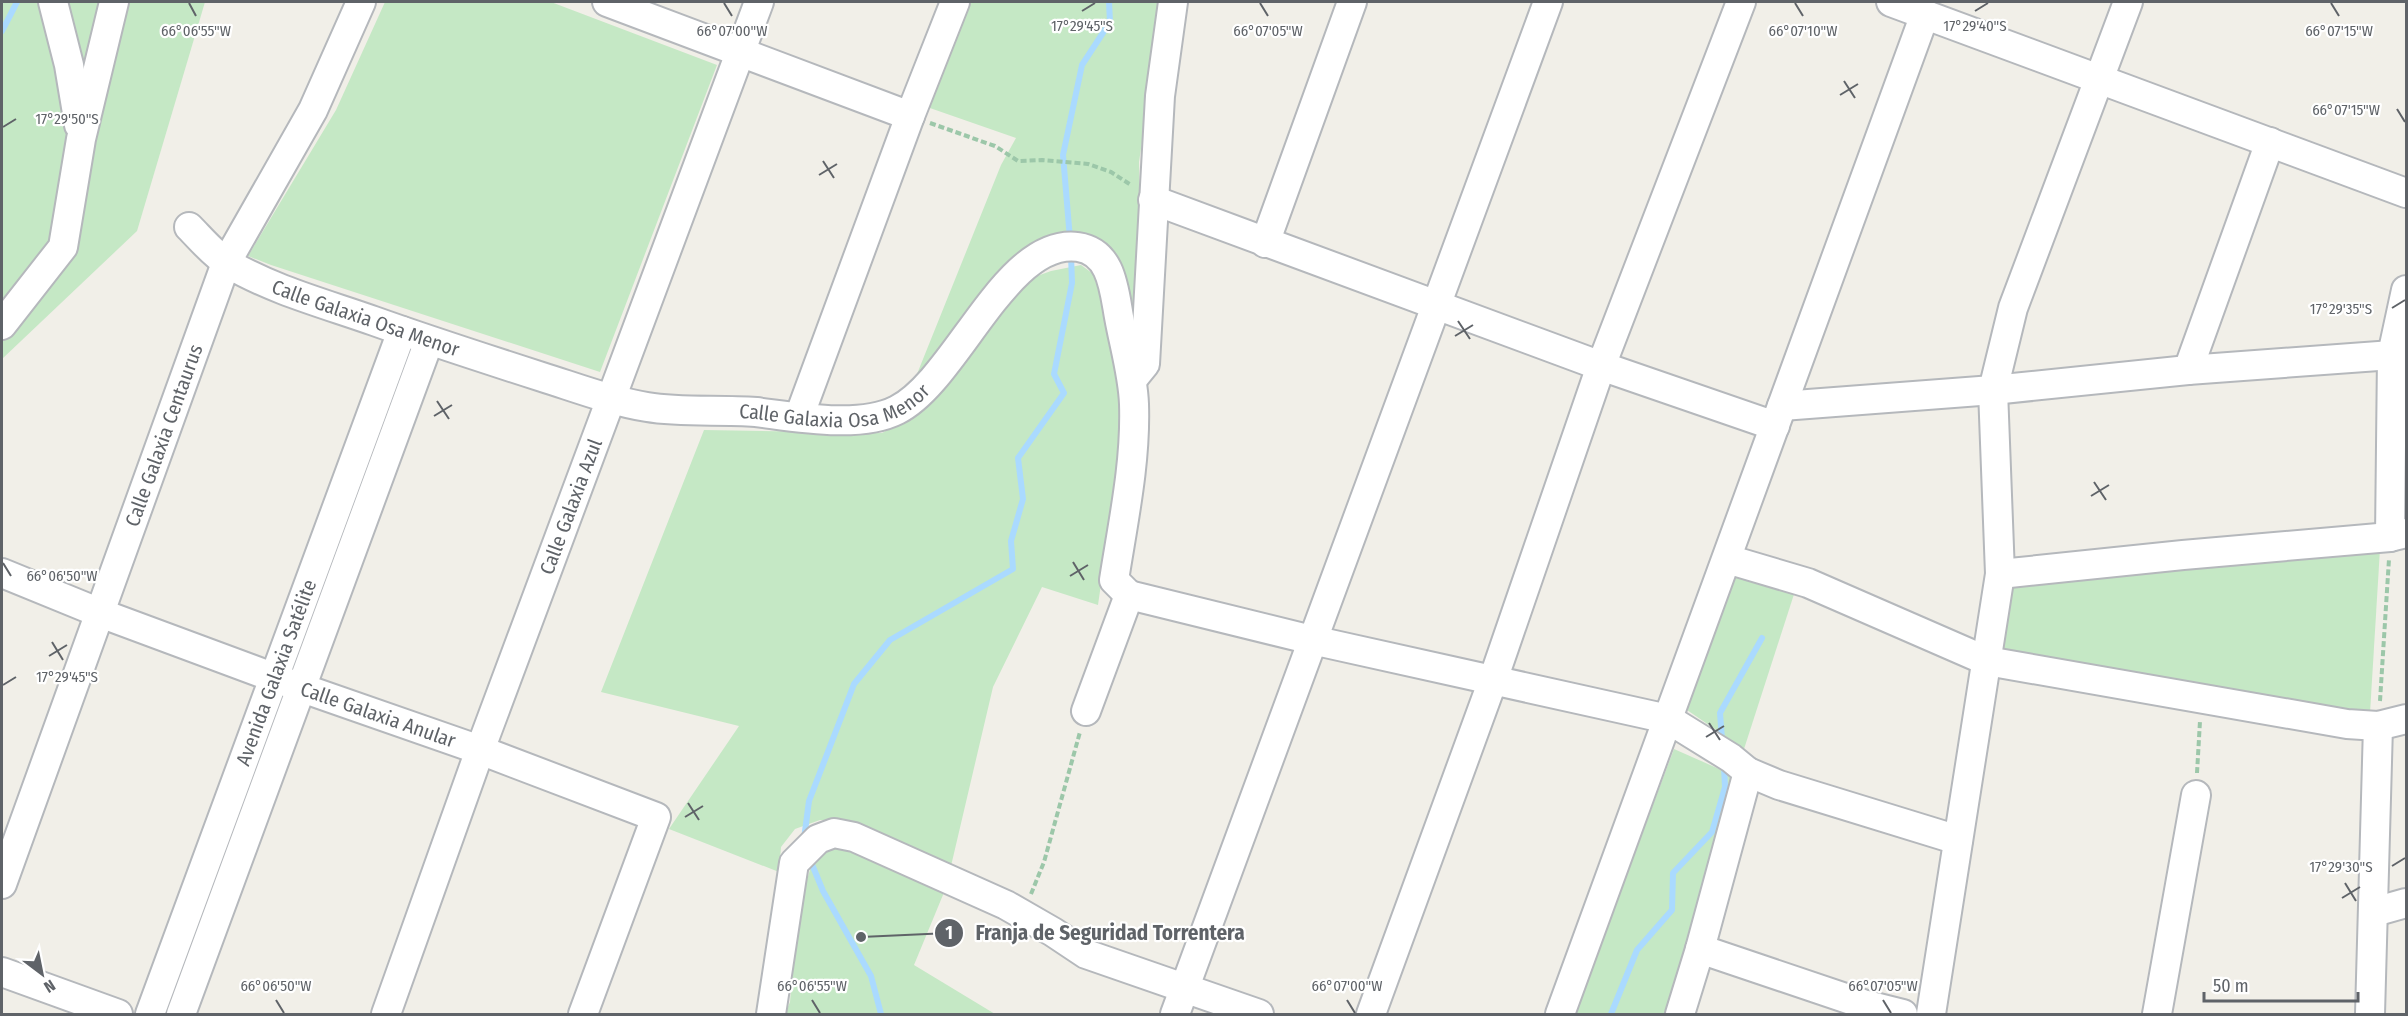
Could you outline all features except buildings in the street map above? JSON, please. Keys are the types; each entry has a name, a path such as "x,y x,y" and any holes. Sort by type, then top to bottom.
{"street":[{"path":"52,2 69,65 81,139"},
{"path":"2,326 63,247 81,139 114,2"},
{"name":"Calle Galaxia Centaurus","path":"2,884 226,263 313,110 361,2"},
{"path":"608,2 910,116"},
{"name":"Calle Galaxia Azul","path":"386,1014 480,750 759,2"},
{"path":"799,417 910,116 955,2"},
{"path":"1132,380 1145,364 1152,200 1160,96 1173,2"},
{"path":"1265,243 1352,2"},
{"path":"1180,1002 1548,2"},
{"path":"1371,1014 1493,680 1601,366 1742,2"},
{"path":"1891,2 2406,193"},
{"path":"1931,1014 2000,574 1993,390 2013,308 2128,2"},
{"path":"1560,1014 1925,14"},
{"path":"2188,370 2270,142"},
{"path":"1152,200 1601,366 1779,416 1993,390 2188,370 2399,354"},
{"name":"Calle Galaxia Osa Menor","path":"189,227 226,263 287,291 429,341 612,399 651,408 742,411 799,417 877,418 898,410 924,393 1009,282 1041,254 1060,247 1081,247 1097,255 1108,267 1132,380 1133,447 1114,580 1129,595"},
{"path":"2000,574 2398,535 2399,354 2406,290"},
{"name":"Avenida Galaxia Satélite","path":"150,1014 402,331"},
{"name":"Avenida Galaxia Satélite","path":"181,1014 429,341"},
{"path":"1726,559 1808,584 1987,661 2347,724 2378,726 2406,719"},
{"name":"Calle Galaxia Anular","path":"2,573 100,613 274,678 480,750 656,817 583,1014"},
{"path":"1086,711 1129,595 1312,640 1668,719 1731,758 1748,772 1779,785 1958,840"},
{"path":"2370,1014 2378,726"},
{"path":"1680,1014 1748,772"},
{"path":"2157,1014 2196,795"},
{"path":"771,1014 794,863 818,839 834,833 854,837 1006,905 1086,954 1180,1002 1259,1014"},
{"path":"2374,912 2406,903"},
{"path":"1700,949 1863,1004 1903,1014"},
{"path":"2,972 118,1014"}],"path":[{"path":"910,116 995,146 1018,161 1042,160 1088,164 1111,171 1152,200"},
{"path":"2378,726 2398,535"},
{"path":"2196,795 2201,699"},
{"path":"1022,915 1044,862 1086,711"}],"green space":[{"path":"2,2 205,2 137,231 2,359"},
{"path":"385,2 551,2 717,65 600,372 248,256 336,110"},
{"path":"970,2 1163,2 1139,162 1141,261 1136,347 1088,235 1052,234 1030,249 985,293 915,379 1001,165 1016,138 927,107"},
{"path":"1081,265 1096,276 1105,297 1126,410 1098,605 1042,587 993,687 951,866 841,821 820,820 795,829 781,847 779,872 669,829 739,726 601,692 704,430 882,433 917,414 1026,280 1051,271"},
{"path":"2380,549 2370,713 2000,652 2009,587"},
{"path":"1733,569 1796,588 1744,749 1687,710"},
{"path":"1674,749 1735,776 1666,1014 1574,1014"},
{"path":"837,843 945,890 914,965 995,1014 785,1014 790,1002 798,909 813,860"}],"waterway":[{"path":"2,31 17,2"},
{"path":"1070,239 1063,155 1082,65 1110,22 1109,2"},
{"path":"804,839 809,801 854,684 890,640 1013,569 1011,541 1023,499 1018,458 1064,393 1054,374 1072,283 1071,255"},
{"path":"1722,739 1720,713 1762,638"},
{"path":"1611,1014 1637,950 1672,910 1673,873 1712,832 1725,787 1724,767"},
{"path":"811,862 823,891 871,976 881,1014"}],"place":[{"name":"Franja de Seguridad Torrentera","path":"861,937"}]}
